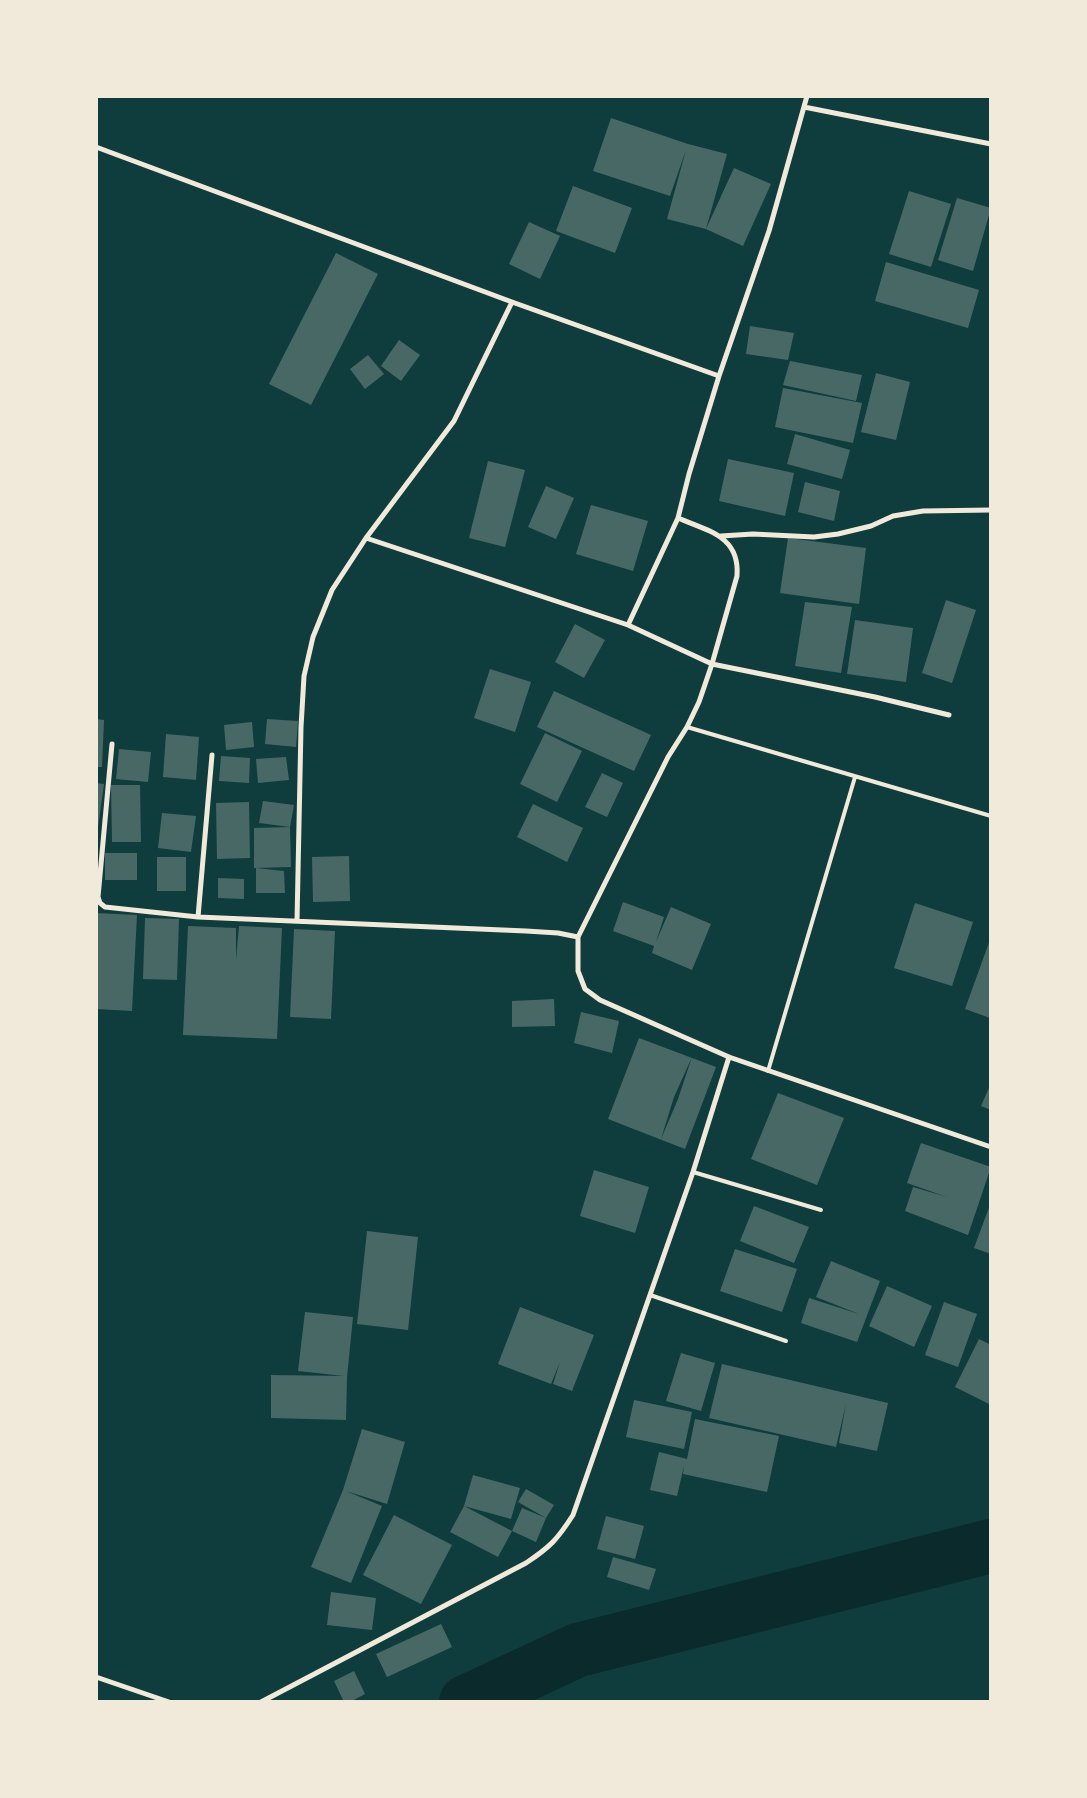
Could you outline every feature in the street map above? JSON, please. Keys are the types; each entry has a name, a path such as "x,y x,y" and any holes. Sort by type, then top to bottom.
{"street":[{"path":"628,625 678,518 689,474 719,376 769,231 807,96"},
{"path":"804,107 991,144"},
{"path":"96,147 512,302 719,376"},
{"path":"297,921 301,727 304,676 313,637 332,590 366,538 454,420 512,302"},
{"path":"678,518 721,536 754,534 814,538 871,526 893,516 922,511 991,510"},
{"path":"721,536 738,561 738,568 712,664 699,702 687,727 668,756 578,937 578,971 585,989 600,1000 729,1057 991,1147"},
{"path":"366,538 628,625 712,664 875,697 949,715"},
{"path":"112,744 98,897 100,903 105,907 198,917 526,931 558,933 578,937"},
{"path":"198,917 212,755"},
{"path":"261,1702 526,1563 549,1548 562,1532 572,1515 650,1295 693,1172 729,1057"},
{"path":"96,1677 169,1702"}],"lane":[{"path":"687,727 991,816"},
{"path":"768,1071 855,777"},
{"path":"693,1172 821,1210"},
{"path":"650,1295 786,1341"}],"building":[{"path":"611,118 688,144 727,154 706,229 667,219 686,150 670,196 593,171"},
{"path":"734,168 771,184 743,246 706,229"},
{"path":"573,186 632,208 615,253 556,231"},
{"path":"909,191 951,204 931,267 889,254"},
{"path":"957,198 991,208 973,271 938,260"},
{"path":"529,222 560,236 540,279 509,264"},
{"path":"336,253 378,274 311,405 269,384"},
{"path":"886,262 979,290 968,328 875,301"},
{"path":"750,326 794,333 788,360 746,354"},
{"path":"399,340 420,355 401,381 381,366"},
{"path":"368,355 384,374 365,389 350,369"},
{"path":"790,361 862,375 856,401 783,385"},
{"path":"876,373 910,382 896,440 861,432"},
{"path":"783,388 862,403 853,443 775,427"},
{"path":"795,434 850,450 842,479 787,464"},
{"path":"728,459 794,473 785,516 719,501"},
{"path":"488,461 525,470 505,547 469,538"},
{"path":"805,482 840,491 834,521 798,512"},
{"path":"546,486 574,498 556,539 528,527"},
{"path":"591,505 648,521 633,571 576,554"},
{"path":"788,538 866,548 859,604 780,593"},
{"path":"946,600 976,610 952,683 922,673"},
{"path":"805,602 852,607 841,673 795,666"},
{"path":"855,620 913,628 906,682 847,674"},
{"path":"575,624 605,640 584,678 555,662"},
{"path":"490,669 531,682 515,732 474,718"},
{"path":"554,691 651,735 634,771 537,727"},
{"path":"96,719 104,720 102,767 96,767"},
{"path":"267,719 298,721 296,747 265,744"},
{"path":"252,722 254,747 226,750 224,725"},
{"path":"545,733 582,751 557,802 520,784"},
{"path":"166,734 199,737 196,780 163,777"},
{"path":"119,749 151,752 148,782 116,779"},
{"path":"221,756 250,758 249,783 219,781"},
{"path":"286,757 289,780 258,783 256,759"},
{"path":"602,773 623,783 607,817 585,807"},
{"path":"96,783 104,784 97,834 96,833"},
{"path":"111,785 140,785 141,842 112,842"},
{"path":"263,801 294,805 290,827 259,823"},
{"path":"249,802 250,858 217,859 216,803"},
{"path":"533,804 583,828 567,862 517,837"},
{"path":"162,813 196,816 191,852 158,848"},
{"path":"290,827 291,867 254,868 254,828"},
{"path":"105,853 137,853 137,880 105,880"},
{"path":"349,856 350,901 313,902 312,857"},
{"path":"157,857 186,857 186,891 157,891"},
{"path":"256,868 284,871 285,893 256,893"},
{"path":"218,878 244,879 244,899 218,898"},
{"path":"623,902 664,917 656,942 671,907 711,924 692,970 652,953 654,946 613,931"},
{"path":"915,903 973,922 952,986 894,968"},
{"path":"96,913 137,915 132,1011 96,1009"},
{"path":"145,918 179,919 177,980 143,979"},
{"path":"188,926 236,928 236,960 239,926 282,928 277,1039 183,1035"},
{"path":"294,929 335,931 331,1019 290,1017"},
{"path":"991,937 991,1016 990,1018 965,1009"},
{"path":"554,999 555,1026 512,1027 512,1001"},
{"path":"581,1012 619,1021 612,1053 574,1043"},
{"path":"639,1038 716,1067 685,1149 608,1119","holes":["692,1058 678,1099 661,1139 674,1097"]},
{"path":"991,1083 991,1110 981,1106"},
{"path":"778,1093 844,1118 817,1185 751,1159"},
{"path":"921,1143 991,1167 968,1235 905,1211 913,1187 947,1197 907,1183"},
{"path":"594,1170 649,1187 635,1233 580,1216"},
{"path":"991,1202 991,1254 974,1248"},
{"path":"754,1206 809,1227 794,1263 740,1241"},
{"path":"367,1231 418,1237 408,1330 357,1324"},
{"path":"735,1249 797,1269 782,1312 720,1291"},
{"path":"831,1261 880,1281 857,1342 801,1323 809,1298 859,1314 816,1297"},
{"path":"887,1286 932,1306 914,1347 869,1326"},
{"path":"944,1302 977,1314 958,1367 925,1355"},
{"path":"520,1307 594,1335 572,1391 553,1384 560,1362 551,1384 498,1364"},
{"path":"305,1312 353,1317 347,1377 346,1420 271,1418 271,1375 344,1376 298,1371"},
{"path":"979,1339 991,1345 991,1405 955,1387"},
{"path":"681,1353 715,1363 701,1411 666,1401"},
{"path":"722,1364 888,1403 877,1451 839,1443 846,1404 836,1447 709,1418"},
{"path":"634,1400 692,1412 684,1449 626,1437"},
{"path":"695,1419 779,1436 767,1492 683,1474 684,1466 677,1496 650,1490 659,1452 687,1459"},
{"path":"362,1429 405,1442 387,1504 346,1491 382,1506 351,1583 311,1567 343,1490"},
{"path":"473,1475 520,1488 511,1519 464,1506"},
{"path":"526,1489 554,1505 546,1518 518,1502"},
{"path":"464,1506 512,1531 498,1557 450,1532"},
{"path":"522,1508 546,1518 536,1542 512,1531"},
{"path":"394,1515 452,1545 421,1604 363,1575"},
{"path":"606,1516 644,1526 635,1559 597,1549"},
{"path":"613,1557 656,1569 649,1590 607,1577"},
{"path":"331,1592 376,1598 372,1630 327,1625"},
{"path":"441,1624 452,1647 387,1677 376,1654"},
{"path":"354,1671 365,1694 350,1702 344,1702 334,1681"}],"waterway":[{"path":"466,1702 578,1650 991,1546"}]}
